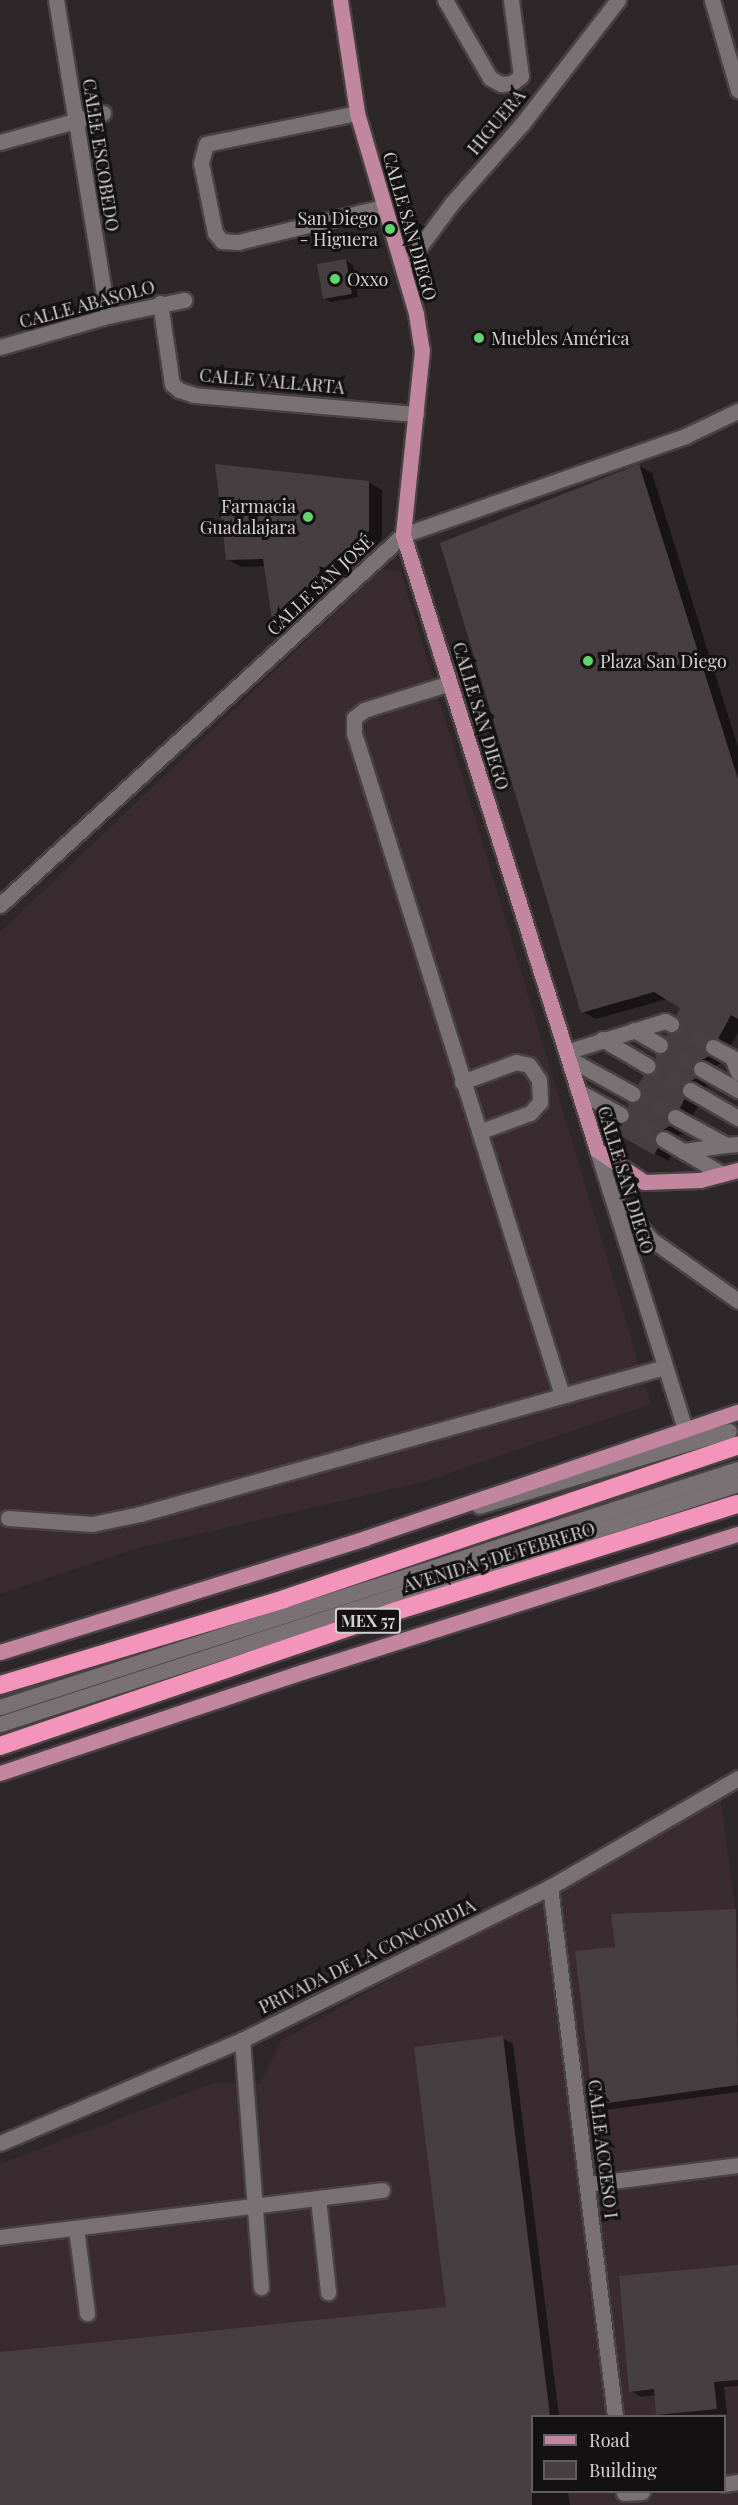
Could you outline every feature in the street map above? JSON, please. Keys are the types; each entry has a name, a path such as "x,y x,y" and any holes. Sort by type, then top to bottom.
{"highway":[{"name":"AVENIDA 5 DE FEBRERO","path":"0,1685 284,1599 734,1438"},
{"name":"AVENIDA 5 DE FEBRERO","path":"0,1746 396,1611 738,1504"}],"main road":[{"name":"CALLE SAN DIEGO","path":"340,0 357,112 383,207 404,268 422,350 403,535 597,1150"},
{"path":"597,1150 644,1182 677,1183 738,1170"},
{"path":"0,1652 364,1538 738,1412"},
{"path":"0,1773 325,1664 738,1534"}],"street":[{"name":"CALLE ESCOBEDO","path":"56,0 108,316"},
{"path":"445,0 490,78 501,84 512,84 521,76 511,0"},
{"name":"HIGUERA","path":"404,268 452,203 522,124 618,0"},
{"path":"712,0 738,90"},
{"path":"357,112 206,144 201,163 215,233 222,241 238,242 383,207"},
{"path":"0,142 76,123 103,113"},
{"name":"CALLE ABASOLO","path":"0,347 108,316 160,303 184,300"},
{"name":"CALLE VALLARTA","path":"160,303 172,384 179,390 194,395 416,414"},
{"name":"CALLE SAN JOSÉ","path":"0,905 403,535 685,436 738,411"},
{"path":"450,683 364,710 354,718 354,733 562,1395"},
{"path":"567,1055 602,1039 665,1021 671,1024"},
{"path":"634,1030 660,1045"},
{"path":"602,1039 648,1066"},
{"path":"713,1047 732,1057 738,1073"},
{"path":"567,1055 633,1094"},
{"path":"462,1082 516,1062 529,1065 538,1080 540,1102 530,1113 479,1132"},
{"path":"701,1069 738,1090"},
{"path":"690,1090 738,1118"},
{"path":"578,1091 621,1115"},
{"path":"675,1117 732,1145"},
{"path":"663,1139 722,1174"},
{"path":"683,1151 732,1145"},
{"name":"CALLE SAN DIEGO","path":"597,1150 685,1429"},
{"path":"611,1195 652,1240 738,1301"},
{"path":"8,1518 92,1524 140,1514 665,1367"},
{"path":"364,1538 734,1438"},
{"path":"0,1707 738,1469"},
{"path":"0,1724 738,1484"},
{"name":"PRIVADA DE LA CONCORDIA","path":"0,2143 242,2040 549,1887 738,1778"},
{"name":"CALLE ACCESO I","path":"549,1887 588,2184 615,2415"},
{"path":"242,2040 261,2287"},
{"path":"588,2184 738,2165"},
{"path":"0,2237 382,2190"},
{"path":"318,2198 328,2292"},
{"path":"76,2228 87,2313"}],"shaded area":[{"path":"382,569 401,572 651,1404 423,1482 135,1549 0,1594 0,932"},
{"path":"720,1793 738,1931 738,2505 0,2505 0,2164 213,2083 260,2084 281,2041"}],"building":[{"name":"Oxxo","path":"346,259 352,294 323,299 317,264"},
{"path":"215,464 369,481 369,531 272,620 263,559 226,560"},
{"name":"Plaza San Diego","path":"639,464 738,779 738,1019 731,1015 718,1039 705,1042 709,1056 692,1065 697,1078 681,1086 685,1098 680,1108 667,1112 670,1126 654,1135 658,1148 654,1155 612,1131 617,1124 630,1119 628,1103 642,1098 638,1085 644,1075 657,1070 655,1053 669,1049 664,1036 679,1029 676,1016 680,1008 654,992 581,1013 440,543"},
{"path":"736,1909 738,2085 593,2105 575,1951 615,1947 611,1914"},
{"path":"503,2036 550,2415 531,2415 532,2505 0,2505 0,2352 446,2307 414,2047"},
{"path":"738,2265 738,2380 714,2382 717,2409 656,2415 654,2389 629,2392 619,2276"}],"tunnel":[{"path":"671,1024 713,1047"},
{"path":"660,1045 701,1069"},
{"path":"648,1066 690,1090"},
{"path":"633,1094 675,1117"},
{"path":"621,1115 663,1139"}],"place":[{"name":"San Diego - Higuera","path":"390,229"},
{"name":"Oxxo","path":"335,279"},
{"name":"Muebles América","path":"479,338"},
{"name":"Farmacia Guadalajara","path":"308,517"},
{"name":"Plaza San Diego","path":"588,661"}]}
